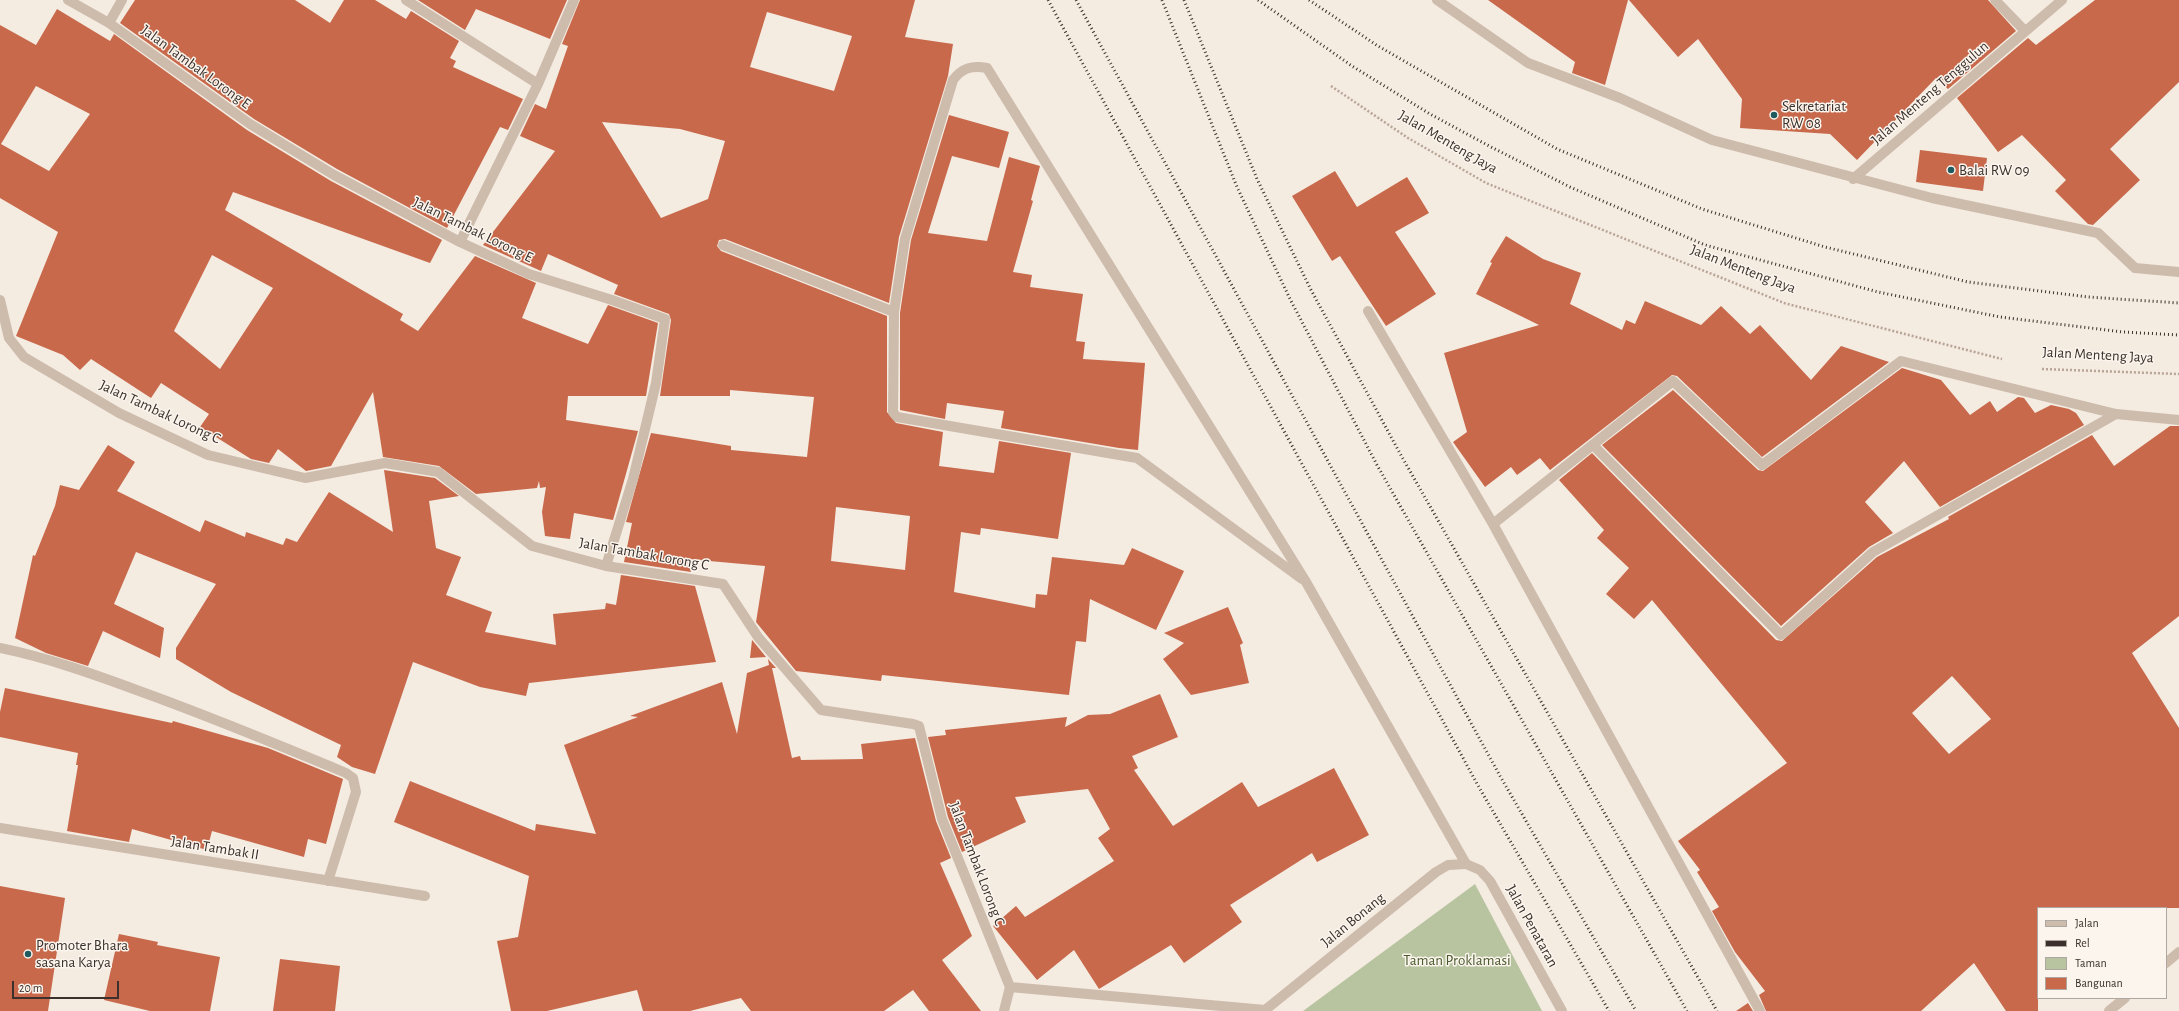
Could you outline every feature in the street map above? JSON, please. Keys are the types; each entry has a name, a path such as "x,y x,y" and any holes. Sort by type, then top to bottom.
{"street":[{"name":"Jalan Tambak Lorong E","path":"68,0 109,23 250,124 334,175 460,242 529,274 612,300 665,319 656,383 632,479 606,566"},
{"path":"109,23 122,0"},
{"path":"406,0 538,84"},
{"path":"460,242 538,84 574,0"},
{"path":"1437,0 1528,63 1620,98 1712,140 1853,179 1932,198 2098,233 2135,268 2179,272"},
{"path":"1995,0 2026,30"},
{"name":"Jalan Menteng Tenggulun","path":"1853,179 2062,0"},
{"path":"1306,582 1137,458 895,416 894,312 905,239 953,80 959,73 970,67 987,68 1306,582 1466,864"},
{"path":"723,245 894,312"},
{"name":"Jalan Tambak Lorong C","path":"0,300 9,338 24,357 119,413 208,455 305,478 385,463 438,472 532,546 606,566 720,583 725,586 758,637 821,710 919,726 942,819 1010,987"},
{"path":"1368,311 1493,524 1760,1011"},
{"path":"1493,524 1673,381 1762,465 1901,361 2116,414 2179,420"},
{"path":"1593,444 1781,635 1873,552 2116,414"},
{"path":"0,648 28,653 136,689 226,722 350,775 356,785 356,792 328,881"},
{"name":"Jalan Tambak II","path":"0,828 425,896"},
{"name":"Jalan Bonang","path":"1264,1010 1436,872 1448,865 1466,864"},
{"name":"Jalan Penataran","path":"1466,864 1480,870 1490,881 1562,1011"},
{"path":"2167,962 2179,952"},
{"path":"1004,1011 1010,987 1264,1010"},
{"path":"2109,1011 2123,999"}],"path":[{"name":"Jalan Menteng Jaya","path":"1331,86 1408,138 1486,183 1784,303 2004,359"},
{"name":"Jalan Menteng Jaya","path":"2035,367 2042,369 2179,374"}],"green space":[{"name":"Taman Proklamasi","path":"1475,884 1542,1011 1303,1011"}],"building":[{"path":"135,0 295,0 330,23 344,0 375,0 406,19 411,11 459,41 450,58 456,61 453,67 523,99 508,130 500,127 447,228 337,169 254,119 120,23"},
{"path":"418,0 567,0 550,39 476,9 465,30"},
{"path":"580,0 915,0 905,37 953,44 948,76 899,237 889,303 725,239 719,240 717,246 721,251 887,316 887,412 896,423 943,432 939,466 994,473 999,441 1071,453 1058,539 981,528 980,535 961,532 954,592 1035,608 1036,594 1047,595 1052,557 1124,565 1132,548 1184,571 1156,630 1090,599 1086,642 1076,641 1069,695 882,675 881,681 796,671 756,622 765,566 687,559 691,572 624,562 632,523 626,522 651,433 731,446 731,450 807,457 814,397 730,390 730,396 660,396 671,320 669,314 614,294 618,285 548,254 541,271 483,245 555,151 520,136 535,104 546,109 568,46 562,44","holes":["767,12 852,36 834,91 750,67","602,122 680,129 725,141 708,199 661,218","836,507 910,516 905,570 831,561"]},
{"path":"1488,0 1628,0 1605,85 1572,73 1575,62"},
{"path":"1629,0 1988,0 2016,31 1948,89 1936,78 1857,160 1830,134 1740,128 1742,99 1698,39 1678,57"},
{"path":"2095,0 2179,0 2179,82 2110,149 2140,180 2093,225 2088,224 2055,191 2066,180 2022,135 1998,152 1957,98 2028,38 2036,45"},
{"path":"57,9 110,41 114,34 247,130 331,181 442,240 430,263 233,192 225,210 403,314 400,320 418,331 475,256 536,283 522,318 588,344 608,305 658,323 646,396 568,396 566,420 638,431 613,520 574,513 570,539 545,536 542,512 546,487 540,488 539,481 537,488 476,494 439,466 383,457 373,392 331,466 306,471 278,449 269,463 251,459 200,427 209,414 161,383 151,398 91,359 80,370 63,355 16,336 58,232 0,198 0,25 36,45","holes":["36,86 90,114 49,171 1,144","212,255 273,288 220,369 174,331"]},
{"path":"949,115 1009,132 999,168 952,156 928,233 987,241 1009,157 1040,166 1031,200 1033,201 1013,272 1032,275 1030,287 1083,294 1076,341 1085,342 1083,359 1145,363 1138,450 1001,428 1004,411 947,403 945,419 900,410 900,313 911,240"},
{"name":"Balai RW 09","path":"1920,150 1987,158 1983,191 1916,182"},
{"path":"1335,171 1357,207 1407,177 1429,213 1395,232 1436,294 1386,326 1340,256 1332,261 1292,196"},
{"path":"1506,236 1543,259 1581,273 1570,304 1622,330 1626,320 1635,324 1645,301 1701,325 1721,306 1750,334 1760,325 1811,380 1841,346 1889,362 1762,457 1677,376 1672,375 1550,470 1540,458 1517,475 1511,467 1485,487 1453,442 1467,432 1444,353 1539,325 1476,294 1492,263 1490,262"},
{"path":"1902,368 1941,380 1970,415 1990,401 1997,412 2018,397 2024,398 2035,413 2051,405 2069,409 2076,413 2084,425 1940,507 1904,461 1865,502 1893,533 1869,547 1781,626 1602,445 1673,390 1758,470 1763,471"},
{"path":"2170,426 2179,426 2179,616 2132,653 2179,728 2179,908 2037,907 2038,1011 2006,1011 1974,963 1921,1011 1766,1011 1759,995 1765,991 1735,952 1712,911 1719,907 1697,872 1700,870 1678,841 1787,763 1652,600 1634,619 1606,594 1629,568 1597,538 1604,530 1559,480 1592,453 1776,640 1782,641 1877,557 1949,519 1948,517 2092,435 2114,466","holes":["1952,676 1991,719 1949,754 1912,713"]},
{"path":"108,445 135,462 117,491 200,532 205,520 245,537 246,532 283,545 286,538 297,542 329,492 393,532 384,470 435,478 459,496 429,501 436,548 461,557 446,595 492,612 485,632 556,645 553,614 605,609 606,603 616,605 621,575 695,586 716,662 529,683 526,696 480,687 413,662 375,774 352,767 337,757 341,745 231,692 176,659 176,648 216,584 136,552 114,604 164,628 160,658 103,631 88,666 46,653 15,638 33,555 35,556 55,506 60,485 79,490"},
{"path":"1228,607 1243,643 1240,645 1249,683 1191,695 1163,659 1184,643 1164,633"},
{"path":"752,640 753,641 766,657 750,658"},
{"path":"768,659 776,668 772,668 792,758 800,756 801,760 863,759 861,744 915,738 936,821 951,858 940,863 972,936 942,960 981,1011 929,1011 913,990 884,1011 751,1011 741,998 690,1011 643,1011 637,990 547,1011 511,1011 497,941 518,937 529,876 394,822 410,781 535,831 536,824 596,834 564,745 638,717 630,716 722,682 737,734 747,673 769,665"},
{"path":"5,688 172,723 173,721 268,748 343,779 326,844 308,839 304,857 212,831 207,850 132,829 129,842 67,831 78,765 76,765 78,753 0,737 0,712"},
{"path":"1160,694 1178,737 1132,756 1138,768 1134,770 1173,826 1242,782 1258,807 1334,768 1369,835 1317,862 1312,853 1230,905 1242,922 1184,963 1171,945 1099,989 1074,950 1037,980 993,926 1016,906 1025,917 1114,861 1098,838 1110,829 1088,789 1015,797 1026,822 962,852 948,817 928,737 946,735 945,730 1067,717 1065,727 1088,715 1110,714"},
{"name":"Promoter Bhara sasana Karya","path":"0,886 65,898 48,1011 0,1011"},
{"path":"119,934 158,942 157,945 220,957 210,1011 150,1011 104,1000"},
{"path":"280,959 340,966 335,1011 273,1011"},
{"path":"1748,1003 1753,1011 1736,1011"}],"railway":[{"path":"1048,0 1480,789 1609,1011"},
{"path":"1076,0 1500,776 1636,1011"},
{"path":"1162,0 1237,187 1290,299 1377,465 1687,1011"},
{"path":"1184,0 1257,179 1310,288 1402,457 1717,1011"},
{"path":"1258,0 1352,66 1430,114 1570,187 1705,245 1878,292 2000,317 2123,332 2179,335"},
{"path":"1309,0 1378,46 1557,149 1702,209 1825,247 1968,282 2088,297 2179,303"}],"place":[{"name":"Sekretariat RW 08","path":"1774,115"},
{"name":"Balai RW 09","path":"1951,170"},
{"name":"Promoter Bhara sasana Karya","path":"28,954"}]}
